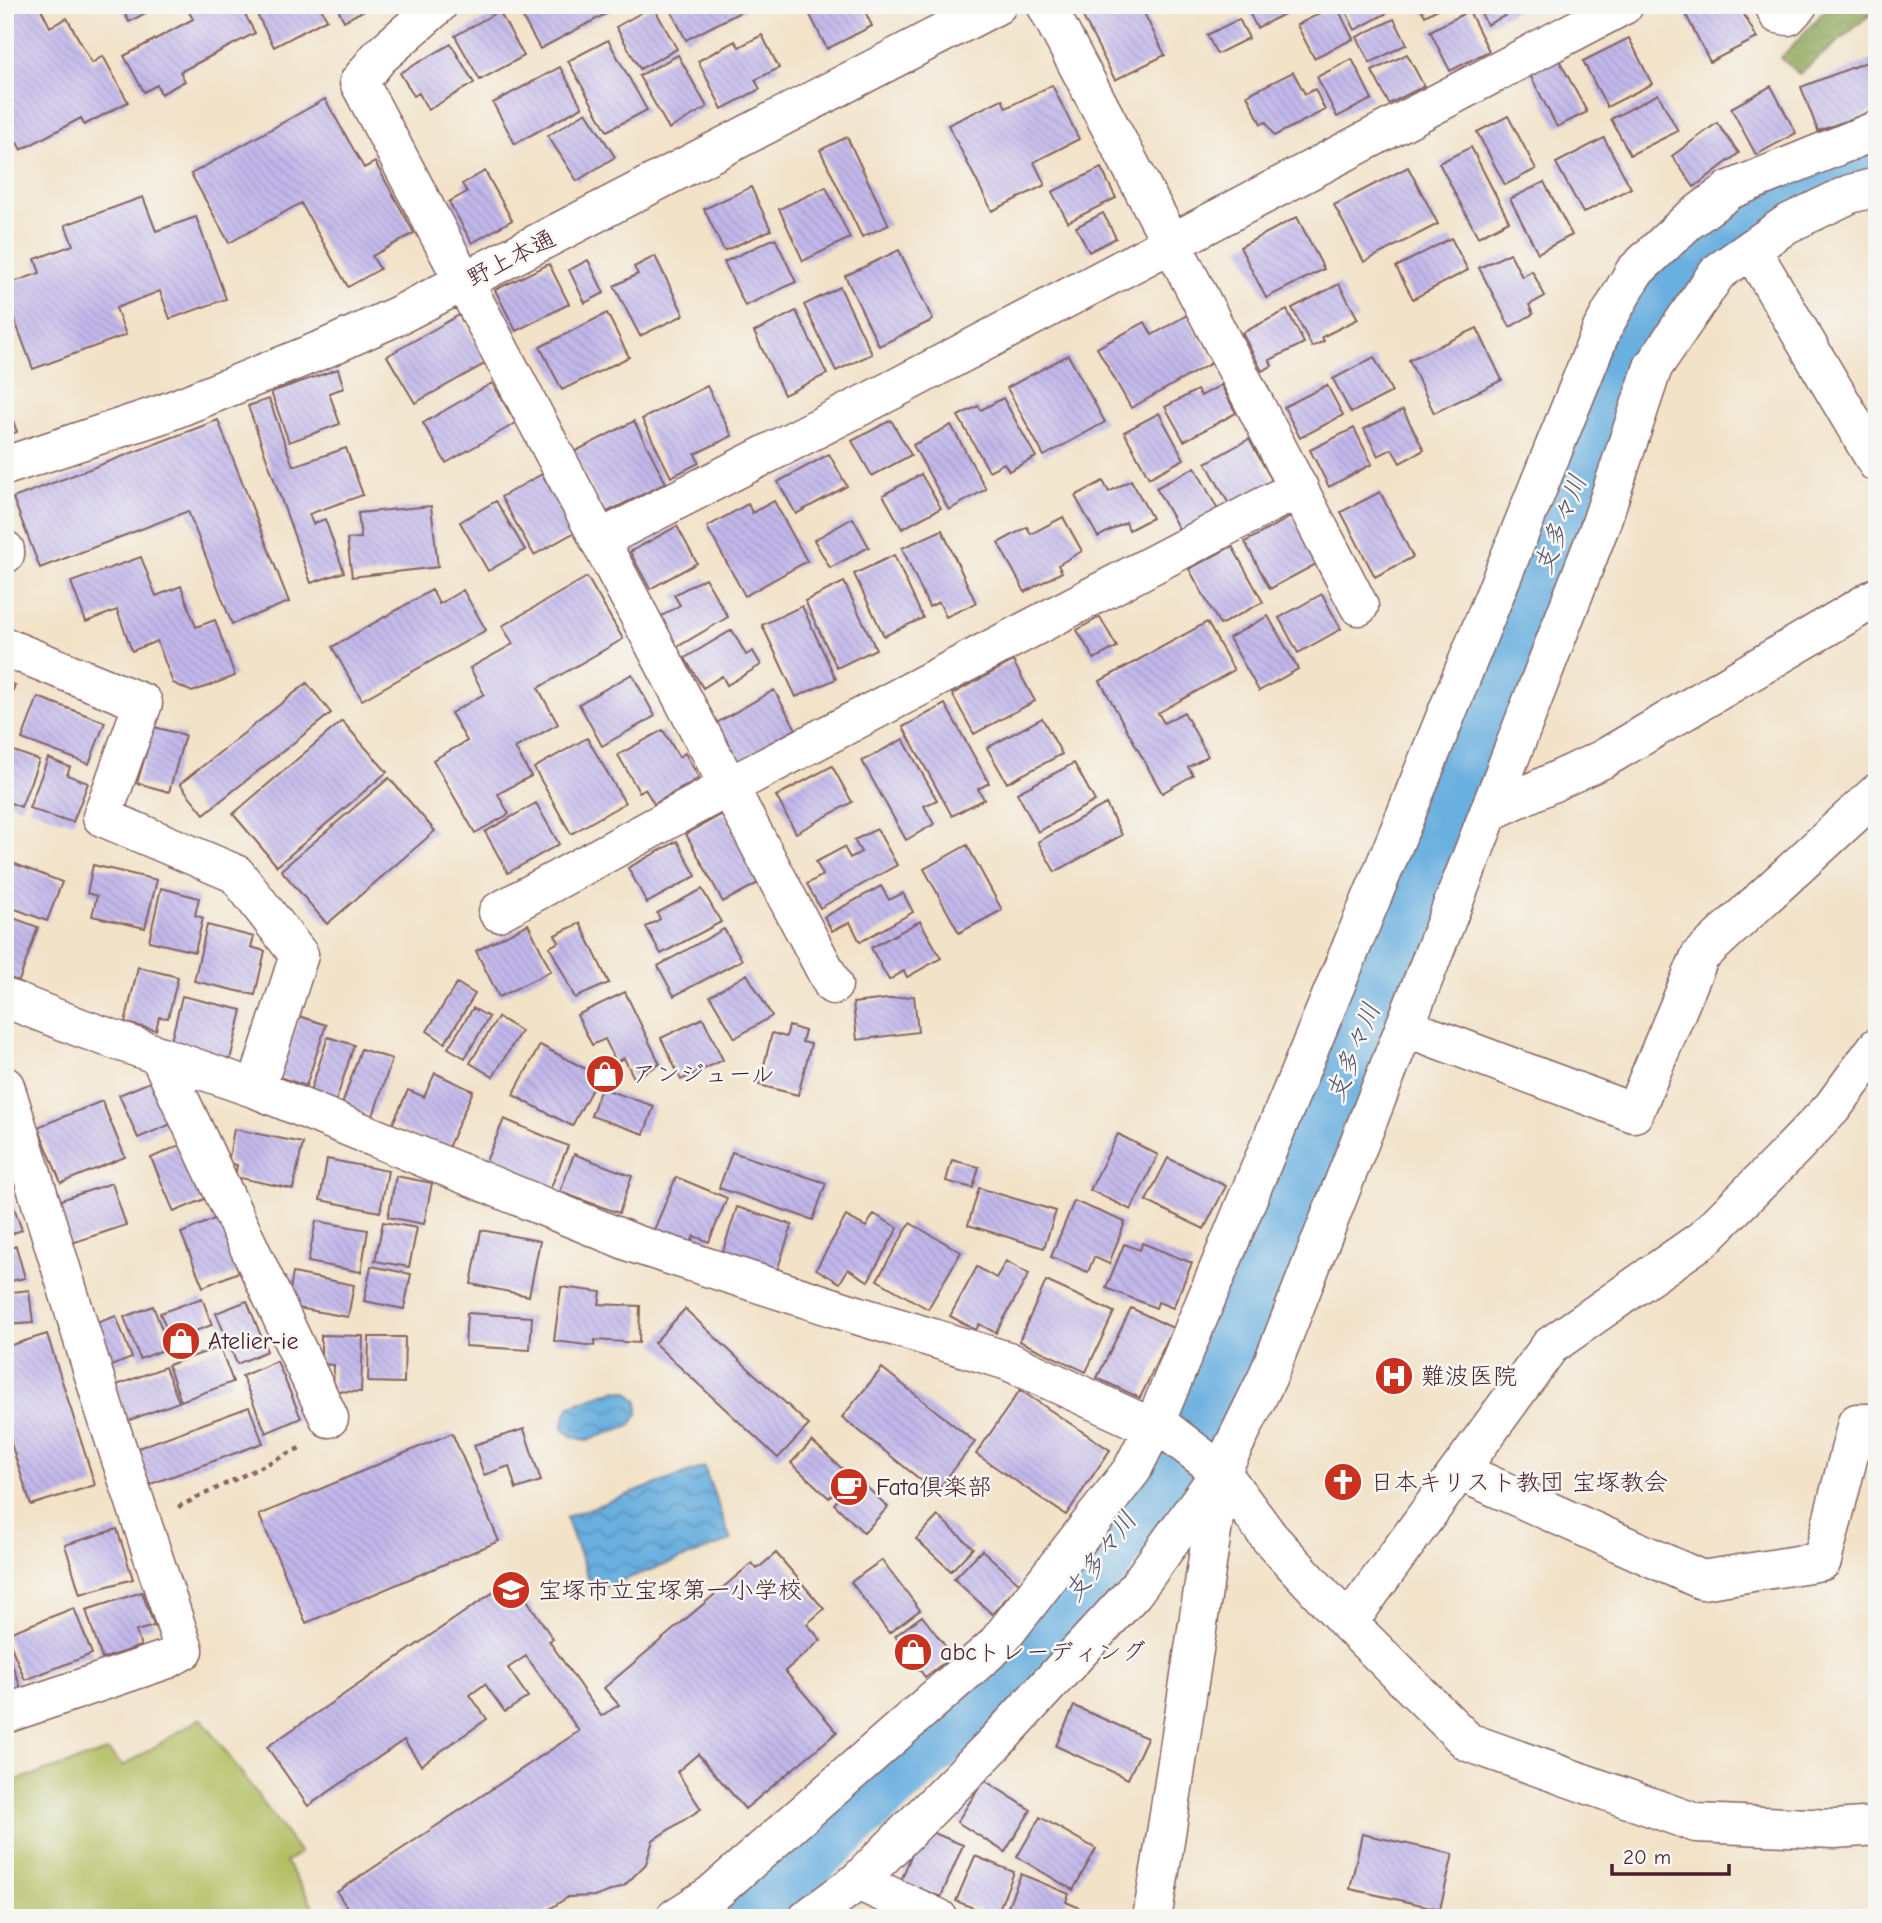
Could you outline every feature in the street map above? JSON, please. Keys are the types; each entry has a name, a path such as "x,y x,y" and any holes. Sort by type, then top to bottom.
{"street":[{"path":"438,5 379,57 359,82 832,985"},
{"name":"野上本通","path":"5,466 165,413 243,383 399,315 997,5"},
{"path":"1046,5 1359,606"},
{"path":"599,540 1172,244 1624,5"},
{"path":"1774,5 1778,14 1788,16 1798,5"},
{"path":"675,1918 710,1895 995,1646 1132,1470 1159,1429 1602,329 1634,272 1687,222 1730,190 1877,130"},
{"path":"808,1918 858,1881 993,1745 1133,1593 1216,1468 1267,1378 1600,526 1653,367 1717,273 1787,224 1850,194 1877,187"},
{"path":"1751,249 1877,463"},
{"path":"498,912 728,787 1298,488"},
{"path":"1489,812 1603,759 1877,597"},
{"path":"5,647 143,703 102,817 236,874 299,955 256,1089"},
{"path":"1405,1027 1634,1113 1700,956 1877,793"},
{"path":"5,998 81,1028 256,1089 635,1244 1008,1361 1159,1429 1216,1468 1269,1537 1348,1623 1468,1742 1696,1823 1834,1829 1877,1826"},
{"path":"159,1055 330,1418"},
{"path":"1348,1623 1550,1346 1703,1239 1832,1108 1874,1061"},
{"path":"5,1086 104,1408 184,1650 168,1659 5,1714"},
{"path":"1459,1471 1702,1580 1822,1561 1857,1423 1877,1423"},
{"path":"1152,1918 1216,1468"},
{"path":"858,1881 938,1918"}],"path":[{"path":"177,1507 336,1430 330,1418"}],"green space":[{"path":"1830,5 1877,5 1877,9 1799,74 1781,58"},
{"path":"201,1718 300,1853 286,1862 321,1918 5,1918 5,1784 108,1751 123,1766"}],"water":[{"path":"615,1390 628,1392 638,1402 638,1414 630,1426 587,1440 573,1437 563,1429 564,1418 570,1406"},
{"path":"704,1467 731,1541 593,1591 566,1517"}],"building":[{"path":"5,5 39,5 50,27 67,18 92,63 103,56 128,102 84,125 81,118 21,150 5,120"},
{"path":"120,5 160,5 129,22"},
{"path":"240,5 255,33 180,72 185,81 161,94 157,85 144,92 124,56 193,19 186,7"},
{"path":"252,5 319,5 327,19 274,47"},
{"path":"336,5 374,5 344,21"},
{"path":"529,5 616,5 617,8 540,49 519,11"},
{"path":"668,5 754,5 686,40"},
{"path":"805,5 862,5 872,26 827,49"},
{"path":"1096,5 1140,5 1165,55 1115,80 1081,13"},
{"path":"1245,5 1302,5 1257,28"},
{"path":"1336,5 1353,39 1314,58 1297,25"},
{"path":"1343,5 1388,5 1391,11 1355,30"},
{"path":"1419,5 1445,5 1425,16"},
{"path":"1477,5 1526,5 1487,25"},
{"path":"1681,5 1739,5 1757,38 1710,62"},
{"path":"653,6 677,49 640,69 616,27"},
{"path":"499,11 524,56 480,80 455,36"},
{"path":"1469,11 1489,51 1450,71 1430,31"},
{"path":"1239,19 1249,38 1217,54 1207,35"},
{"path":"1394,19 1407,44 1370,63 1357,37"},
{"path":"762,35 779,68 755,80 760,89 722,109 698,61 735,41 739,47"},
{"path":"1629,38 1652,84 1607,107 1583,61"},
{"path":"608,40 647,110 607,131 568,61"},
{"path":"451,44 474,83 428,110 419,93 414,96 400,73"},
{"path":"1407,54 1424,86 1389,104 1372,71"},
{"path":"678,55 707,107 669,129 639,76"},
{"path":"1558,58 1587,112 1557,127 1529,73"},
{"path":"1877,58 1877,110 1818,131 1801,87"},
{"path":"1352,59 1372,99 1337,117 1317,77"},
{"path":"560,67 582,107 515,144 493,103"},
{"path":"1293,72 1305,94 1315,89 1325,110 1274,136 1266,122 1261,124 1247,95"},
{"path":"1052,85 1079,139 1034,162 1045,185 992,211 948,125 1002,99 1006,108"},
{"path":"1771,86 1796,133 1756,155 1731,108"},
{"path":"1658,94 1678,131 1630,155 1611,119"},
{"path":"325,99 364,168 375,162 414,233 372,256 380,269 348,287 301,203 229,243 191,174"},
{"path":"586,112 615,157 577,181 548,136"},
{"path":"1508,116 1536,169 1505,185 1477,132"},
{"path":"1717,123 1739,153 1694,187 1672,156"},
{"path":"847,137 889,225 862,237 820,150"},
{"path":"1604,138 1631,188 1583,213 1556,163"},
{"path":"1471,147 1509,221 1478,237 1439,163"},
{"path":"1408,167 1438,224 1364,262 1334,205"},
{"path":"1101,168 1116,198 1068,222 1052,192"},
{"path":"485,171 512,220 472,243 449,202 467,192 462,184"},
{"path":"1544,182 1572,235 1538,253 1510,199"},
{"path":"751,187 771,230 724,251 704,209"},
{"path":"826,187 850,238 803,261 779,209"},
{"path":"143,197 156,231 196,217 226,299 170,319 160,291 116,308 126,335 33,369 5,294 5,285 40,273 35,259 73,245 65,225"},
{"path":"1103,213 1116,238 1089,252 1076,227"},
{"path":"1297,217 1324,269 1266,298 1240,247"},
{"path":"775,238 796,282 745,306 724,262"},
{"path":"1451,238 1468,270 1413,299 1396,267"},
{"path":"899,250 933,320 879,346 845,276"},
{"path":"1510,253 1522,277 1532,271 1545,296 1529,305 1533,314 1510,327 1479,268"},
{"path":"655,256 684,315 640,336 614,286 638,274 634,267"},
{"path":"588,260 604,293 585,303 569,270"},
{"path":"549,264 569,304 516,331 495,290"},
{"path":"1339,284 1358,319 1322,337 1324,341 1312,347 1292,308"},
{"path":"840,287 872,354 836,371 804,305"},
{"path":"1287,310 1304,343 1270,360 1272,366 1262,371 1242,333"},
{"path":"796,311 827,374 784,395 754,332"},
{"path":"607,313 629,357 562,390 540,347"},
{"path":"459,315 486,363 415,403 387,356"},
{"path":"1187,315 1213,362 1131,408 1097,348 1145,322 1152,335"},
{"path":"1477,328 1502,380 1434,413 1409,360"},
{"path":"1068,355 1105,422 1044,456 1007,388"},
{"path":"1374,357 1392,392 1351,413 1333,379"},
{"path":"338,369 344,388 329,393 340,424 289,442 271,392"},
{"path":"492,383 516,423 446,463 423,423"},
{"path":"1221,385 1236,413 1184,441 1165,407 1197,390 1201,396"},
{"path":"1327,385 1343,415 1300,438 1284,407"},
{"path":"707,386 732,436 695,454 699,463 671,477 642,419"},
{"path":"1003,398 1036,457 1009,471 1004,463 989,471 958,416 978,406 981,410"},
{"path":"5,399 17,432 5,436"},
{"path":"269,399 293,466 346,448 363,495 309,514 313,524 325,519 344,572 311,583 248,406"},
{"path":"1403,410 1424,450 1400,463 1392,449 1378,456 1364,429"},
{"path":"1159,413 1184,459 1149,478 1124,432"},
{"path":"218,420 289,602 232,624 188,511 40,568 13,498"},
{"path":"891,420 911,455 872,476 852,441"},
{"path":"634,421 666,483 605,513 574,452"},
{"path":"951,425 986,489 949,510 913,445"},
{"path":"1354,428 1372,464 1329,487 1310,450"},
{"path":"1249,439 1273,482 1230,506 1206,463"},
{"path":"829,454 847,486 796,514 778,482"},
{"path":"1195,467 1218,510 1180,531 1156,488"},
{"path":"542,474 575,532 534,555 501,497"},
{"path":"921,474 941,508 902,529 883,495"},
{"path":"1131,480 1152,518 1129,530 1126,522 1098,537 1075,496 1103,481 1109,492"},
{"path":"1380,492 1413,557 1375,577 1341,512"},
{"path":"496,501 525,550 488,571 460,522"},
{"path":"774,501 807,561 745,596 707,527 748,504 752,513"},
{"path":"431,506 438,567 352,577 347,539 361,538 358,513"},
{"path":"1292,516 1318,563 1270,589 1245,542"},
{"path":"1063,517 1082,551 1058,565 1062,572 1025,592 998,543 1027,527 1031,534"},
{"path":"853,518 869,547 830,568 814,540"},
{"path":"677,526 697,563 650,589 630,552"},
{"path":"942,530 976,603 946,617 939,602 929,607 902,548"},
{"path":"1232,546 1263,602 1220,625 1189,569"},
{"path":"894,555 923,618 884,636 854,574"},
{"path":"141,557 156,596 181,586 196,627 215,620 235,676 192,692 173,683 157,641 132,651 117,610 86,622 71,582"},
{"path":"587,577 623,639 538,688 558,724 515,748 531,776 498,794 509,814 475,833 433,760 467,741 451,713 484,694 470,668 513,644 502,626"},
{"path":"705,578 728,617 677,647 660,617 680,605 674,595"},
{"path":"844,582 876,649 837,668 805,601"},
{"path":"432,590 439,604 463,590 486,630 362,700 332,647"},
{"path":"1322,594 1341,629 1298,653 1279,618"},
{"path":"802,606 836,679 796,697 762,625"},
{"path":"1268,616 1298,669 1259,691 1229,638"},
{"path":"1100,617 1117,647 1094,659 1077,630"},
{"path":"1207,622 1234,670 1158,713 1164,723 1184,712 1208,756 1188,767 1193,775 1162,793 1100,681"},
{"path":"732,630 746,655 753,651 761,665 727,685 722,676 703,688 685,658"},
{"path":"1013,661 1035,701 974,734 952,694"},
{"path":"632,674 655,716 602,746 579,704"},
{"path":"5,681 15,685 5,709"},
{"path":"307,683 331,713 204,814 180,784"},
{"path":"774,690 796,729 736,762 715,724"},
{"path":"38,697 105,722 89,764 22,739"},
{"path":"945,704 989,783 978,789 984,799 952,816 903,727"},
{"path":"1042,718 1062,754 1007,783 987,748"},
{"path":"342,721 387,772 277,866 233,814"},
{"path":"154,727 185,735 169,792 137,783"},
{"path":"663,730 679,757 685,753 699,778 654,804 645,789 639,792 618,755"},
{"path":"587,738 625,803 571,834 534,768"},
{"path":"903,739 937,800 924,806 934,824 906,840 862,761"},
{"path":"11,750 39,760 21,807 5,801 5,765"},
{"path":"48,758 70,767 67,775 88,783 73,822 29,808"},
{"path":"1074,763 1095,801 1038,832 1017,793"},
{"path":"832,766 852,802 796,833 776,796"},
{"path":"389,778 435,831 327,924 281,870"},
{"path":"536,803 559,844 508,873 485,832"},
{"path":"1106,804 1122,835 1055,872 1038,842"},
{"path":"724,813 762,881 723,902 686,834"},
{"path":"877,829 897,865 820,908 807,884 823,875 816,862 844,847 850,858 861,852 854,840"},
{"path":"677,841 696,876 647,903 628,868"},
{"path":"967,845 1002,910 959,933 924,869"},
{"path":"10,862 62,882 47,921 5,905 5,872"},
{"path":"93,865 157,880 145,928 92,916 97,896 87,893"},
{"path":"881,886 889,900 903,893 913,912 860,942 850,922 832,931 824,917"},
{"path":"161,888 199,898 195,915 203,918 195,952 149,941"},
{"path":"702,889 721,922 661,954 646,927 660,919 657,913"},
{"path":"5,915 38,927 19,981 5,977"},
{"path":"920,921 941,958 907,977 904,971 889,980 871,948"},
{"path":"580,923 609,983 575,998 550,947 559,942 555,935"},
{"path":"528,924 551,971 499,997 476,951"},
{"path":"207,925 254,937 251,947 265,951 255,995 194,981"},
{"path":"724,929 742,960 674,996 658,966"},
{"path":"138,967 178,977 168,1018 159,1017 156,1030 125,1023"},
{"path":"747,974 772,1016 735,1038 710,996"},
{"path":"457,983 475,994 445,1043 427,1031"},
{"path":"625,992 660,1064 634,1078 624,1058 616,1062 605,1039 592,1045 577,1015"},
{"path":"182,996 242,1010 230,1060 170,1045"},
{"path":"914,996 918,1032 857,1040 853,1003"},
{"path":"473,1008 489,1017 465,1058 448,1048"},
{"path":"299,1016 326,1025 306,1086 279,1077"},
{"path":"498,1017 521,1031 493,1077 470,1063"},
{"path":"703,1018 723,1060 681,1080 661,1038"},
{"path":"789,1026 805,1031 802,1042 811,1044 798,1095 759,1085 772,1033 786,1037"},
{"path":"328,1037 354,1045 336,1101 310,1092"},
{"path":"540,1045 599,1076 572,1126 513,1095"},
{"path":"361,1049 392,1059 373,1116 342,1105"},
{"path":"435,1073 473,1091 447,1150 392,1125 408,1090 424,1097"},
{"path":"157,1079 176,1122 138,1138 119,1095"},
{"path":"601,1088 654,1106 644,1134 591,1116"},
{"path":"102,1101 125,1157 61,1183 38,1127"},
{"path":"504,1119 568,1146 549,1192 484,1166"},
{"path":"234,1129 303,1143 293,1189 235,1177 237,1165 228,1163"},
{"path":"1118,1134 1158,1155 1131,1210 1090,1190"},
{"path":"182,1144 205,1199 174,1212 151,1158"},
{"path":"732,1152 826,1183 813,1220 719,1188"},
{"path":"574,1154 632,1176 619,1213 560,1192"},
{"path":"1168,1158 1226,1186 1204,1229 1146,1201"},
{"path":"327,1159 388,1171 380,1212 320,1200"},
{"path":"952,1160 979,1167 973,1188 946,1181"},
{"path":"396,1176 432,1183 424,1224 388,1217"},
{"path":"676,1177 727,1198 709,1242 694,1236 688,1250 652,1235"},
{"path":"5,1182 22,1230 5,1236"},
{"path":"112,1183 126,1225 69,1244 55,1202"},
{"path":"979,1188 1056,1211 1044,1248 968,1225"},
{"path":"1074,1201 1125,1222 1109,1264 1094,1257 1088,1272 1051,1257"},
{"path":"737,1207 792,1225 776,1274 721,1257"},
{"path":"874,1214 898,1228 868,1281 848,1269 840,1283 816,1269 846,1216 866,1227"},
{"path":"219,1217 241,1271 203,1287 181,1233"},
{"path":"316,1221 368,1230 361,1272 308,1262"},
{"path":"383,1222 417,1228 409,1267 375,1261"},
{"path":"910,1223 961,1252 928,1309 877,1280"},
{"path":"481,1230 540,1241 529,1296 471,1284"},
{"path":"1142,1243 1192,1263 1173,1308 1158,1302 1156,1308 1106,1288 1124,1244 1140,1250"},
{"path":"16,1246 25,1278 5,1282 5,1251"},
{"path":"1006,1261 1029,1274 996,1333 979,1324 976,1330 950,1316 977,1267 996,1278"},
{"path":"371,1266 411,1274 404,1309 364,1301"},
{"path":"293,1273 354,1285 348,1317 287,1306"},
{"path":"1046,1281 1114,1312 1086,1372 1019,1341"},
{"path":"561,1287 601,1292 599,1304 640,1306 639,1343 595,1340 594,1346 554,1341"},
{"path":"29,1290 33,1323 5,1325 5,1293"},
{"path":"202,1298 212,1325 171,1340 160,1313"},
{"path":"247,1301 267,1351 237,1364 216,1313"},
{"path":"153,1306 169,1348 140,1359 124,1317"},
{"path":"1131,1308 1173,1328 1140,1398 1097,1378"},
{"path":"685,1309 809,1425 778,1458 654,1343"},
{"path":"467,1313 532,1317 530,1350 465,1346"},
{"path":"116,1316 132,1358 103,1369 88,1326"},
{"path":"47,1334 95,1485 31,1505 5,1425 5,1347"},
{"path":"321,1335 363,1336 361,1392 333,1391 334,1365 321,1364"},
{"path":"369,1337 405,1337 404,1383 368,1382"},
{"path":"220,1347 233,1382 181,1401 168,1365"},
{"path":"277,1361 301,1418 266,1433 242,1376"},
{"path":"165,1367 179,1402 127,1421 114,1386"},
{"path":"882,1368 975,1442 936,1492 842,1417"},
{"path":"1020,1390 1110,1450 1066,1515 976,1454"},
{"path":"249,1407 263,1443 148,1485 135,1449"},
{"path":"524,1429 541,1481 516,1489 509,1466 484,1475 474,1445"},
{"path":"452,1433 499,1541 306,1623 259,1515"},
{"path":"812,1441 850,1476 829,1498 791,1463"},
{"path":"857,1478 888,1507 864,1533 834,1504"},
{"path":"938,1516 973,1548 951,1571 916,1539"},
{"path":"117,1529 133,1579 80,1594 65,1545"},
{"path":"982,1550 1020,1584 992,1614 954,1579"},
{"path":"776,1553 824,1609 807,1624 821,1640 785,1671 837,1732 745,1809 698,1754 677,1772 701,1809 653,1840 646,1864 624,1886 597,1896 568,1897 536,1918 354,1918 337,1892 579,1731 526,1656 508,1668 528,1697 505,1712 485,1684 470,1695 487,1719 421,1765 404,1740 308,1806 267,1747 513,1579 553,1639 549,1641 601,1716 619,1705 604,1688 752,1563 757,1569"},
{"path":"882,1560 920,1610 889,1633 851,1582"},
{"path":"142,1592 154,1626 136,1631 141,1646 102,1659 86,1610"},
{"path":"74,1608 92,1654 25,1680 6,1634"},
{"path":"922,1616 953,1656 925,1677 895,1636"},
{"path":"5,1647 21,1688 5,1694"},
{"path":"1074,1706 1147,1738 1128,1779 1056,1746"},
{"path":"984,1780 1031,1810 1005,1852 957,1822"},
{"path":"1040,1817 1096,1849 1073,1890 1017,1857"},
{"path":"922,1828 963,1845 941,1897 901,1881"},
{"path":"1362,1834 1453,1854 1440,1909 1350,1889"},
{"path":"975,1856 1014,1872 996,1917 956,1901"},
{"path":"1021,1874 1069,1894 1066,1902 1102,1918 1003,1918"}],"waterway":[{"name":"支多々川","path":"734,1918 938,1733 1057,1614 1194,1428 1352,1055 1619,371 1686,260 1773,195 1863,153 1877,150"}],"place":[{"name":"アンジュール","path":"605,1074"},
{"name":"Atelier-ie","path":"181,1341"},
{"name":"難波医院","path":"1394,1376"},
{"name":"日本キリスト教団 宝塚教会","path":"1343,1482"},
{"name":"Fata倶楽部","path":"849,1487"},
{"name":"宝塚市立宝塚第一小学校","path":"511,1590"},
{"name":"abcトレーディング","path":"913,1652"}]}
